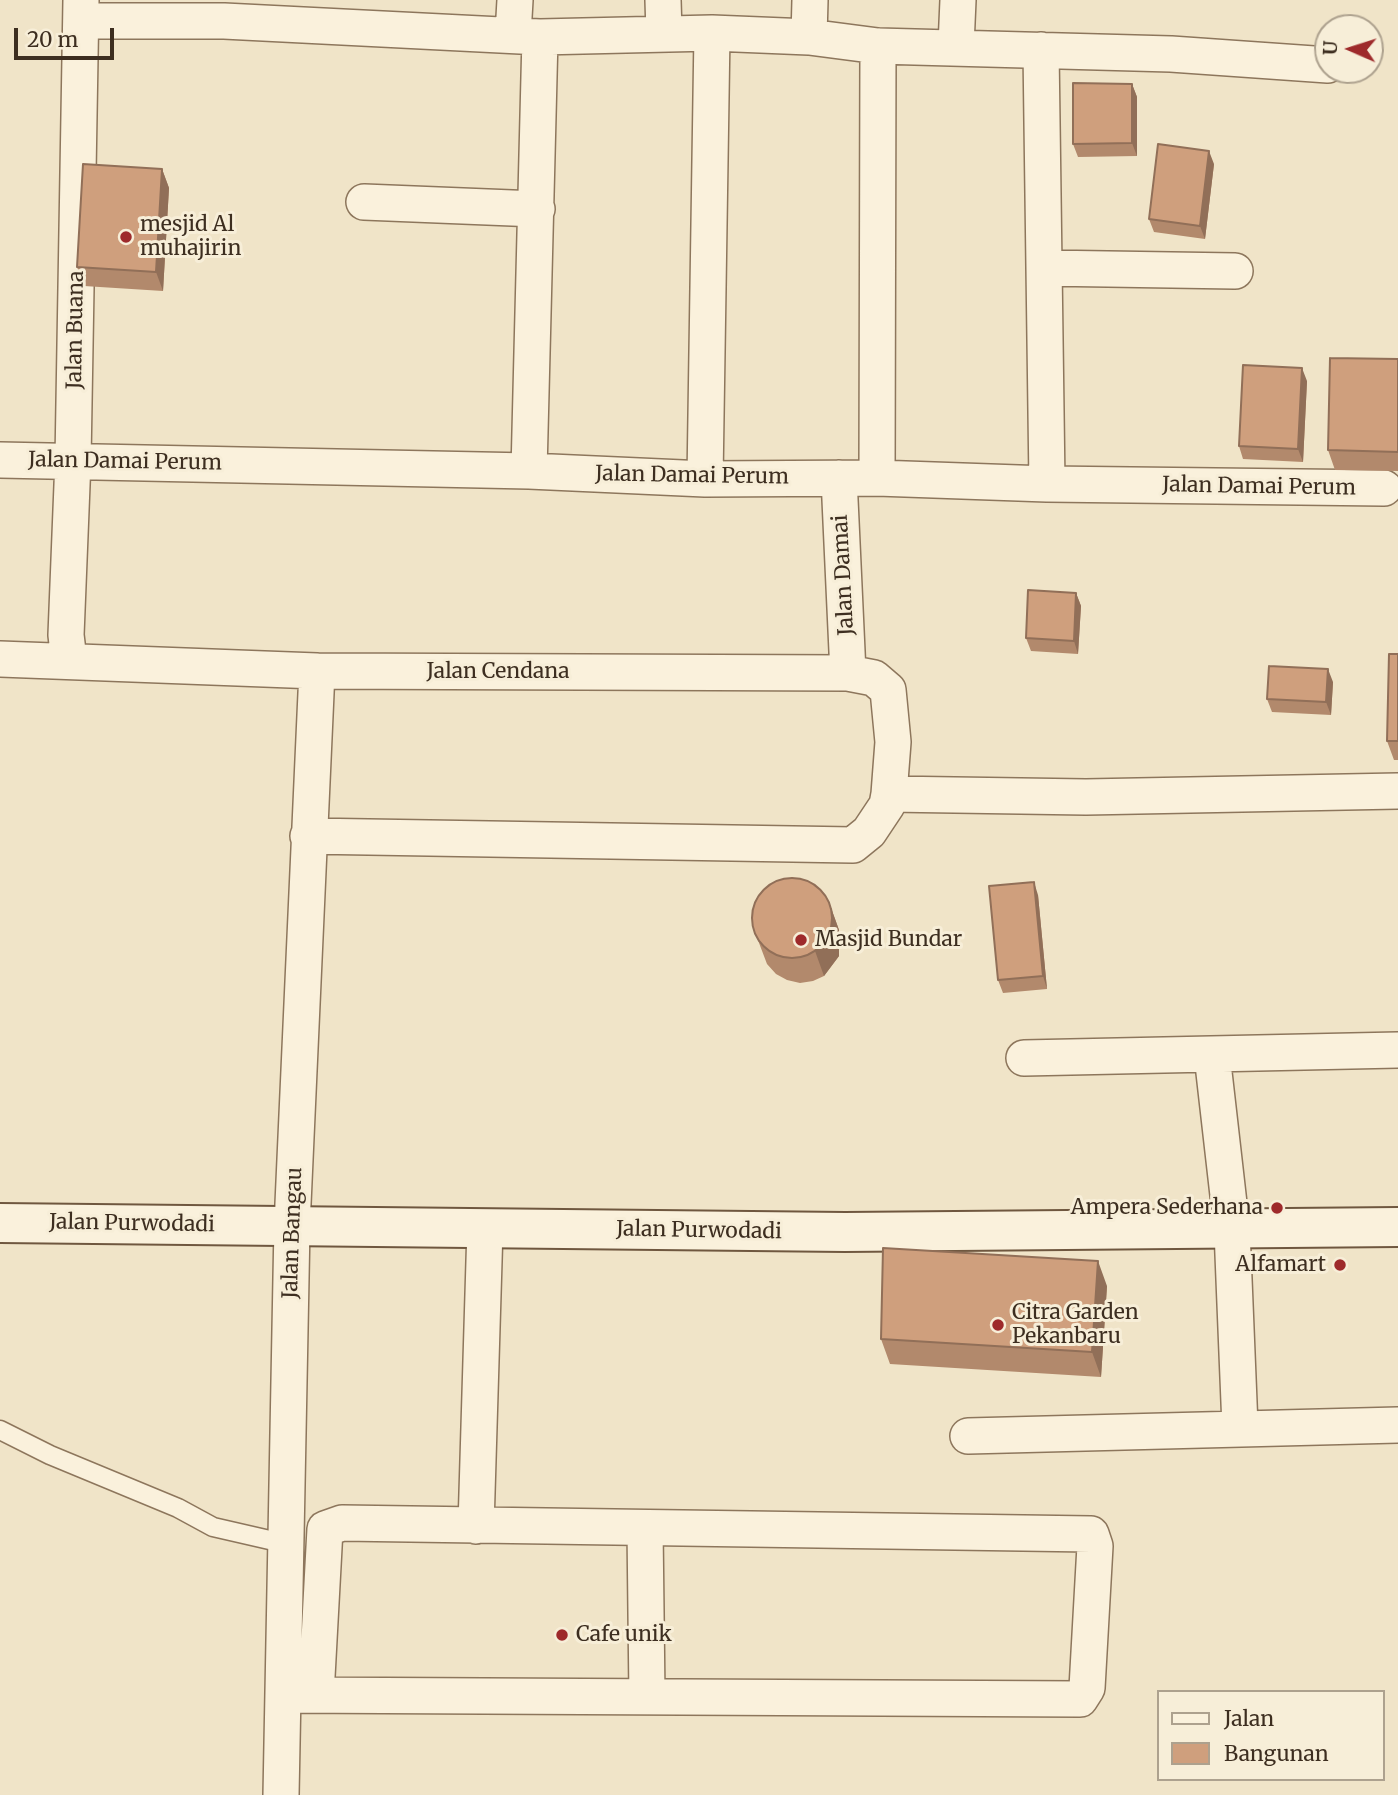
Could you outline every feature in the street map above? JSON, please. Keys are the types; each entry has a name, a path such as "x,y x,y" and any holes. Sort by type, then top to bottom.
{"street":[{"path":"515,0 526,36 537,209 529,471"},
{"path":"809,37 810,0"},
{"path":"956,46 958,0"},
{"path":"81,11 379,14 526,36 663,16 712,33 809,37 878,46 956,46 1171,54 1314,64"},
{"name":"Jalan Buana","path":"69,660 66,635 74,460 81,11"},
{"path":"705,479 712,33"},
{"path":"877,478 878,46"},
{"path":"1041,50 1047,484"},
{"path":"364,202 537,209"},
{"path":"1044,268 1235,271"},
{"name":"Jalan Damai Perum","path":"0,460 529,471 705,479 877,478 1047,484 1384,488"},
{"name":"Jalan Damai","path":"839,478 848,673"},
{"name":"Jalan Cendana","path":"0,659 317,671 848,673 874,678 888,690 893,743 889,794"},
{"name":"Jalan Bangau","path":"281,1795 300,1695 287,1544 292,1226 317,671"},
{"path":"309,836 853,845 869,832 887,805 889,794 1086,797 1398,791"},
{"path":"1024,1058 1398,1050"},
{"path":"1212,1055 1232,1230 1240,1427"},
{"name":"Jalan Purwodadi","path":"0,1223 845,1232 1398,1227"},
{"path":"476,1526 485,1228"},
{"path":"968,1436 1398,1425"},
{"path":"342,1523 476,1526 1091,1534 1095,1546 1087,1688 1080,1699 300,1695 325,1530 342,1523"},
{"path":"645,1528 647,1697"}],"lane":[{"path":"0,1430 50,1455 178,1508 213,1527 287,1544"}],"building":[{"path":"1073,83 1132,84 1132,143 1073,144"},
{"path":"1158,144 1209,151 1200,226 1149,219"},
{"name":"mesjid Al muhajirin","path":"83,164 162,169 156,272 77,267"},
{"path":"1330,358 1398,359 1398,452 1328,450"},
{"path":"1243,365 1302,368 1298,449 1239,446"},
{"path":"1028,590 1076,593 1074,641 1026,638"},
{"path":"1389,654 1398,654 1398,741 1387,741"},
{"path":"1269,666 1328,669 1326,702 1267,699"},
{"path":"792,878 807,881 820,890 829,903 832,918 829,933 820,946 807,955 792,958 777,955 764,946 755,933 752,918 755,903 764,890 777,881"},
{"path":"1034,882 1043,976 998,980 989,886"},
{"name":"Citra Garden Pekanbaru","path":"883,1248 1098,1261 1092,1352 881,1339"}],"place":[{"name":"mesjid Al muhajirin","path":"126,237"},
{"name":"Masjid Bundar","path":"801,940"},
{"name":"Ampera Sederhana","path":"1277,1208"},
{"name":"Alfamart","path":"1340,1265"},
{"name":"Citra Garden Pekanbaru","path":"998,1325"},
{"name":"Cafe unik","path":"562,1635"}]}
